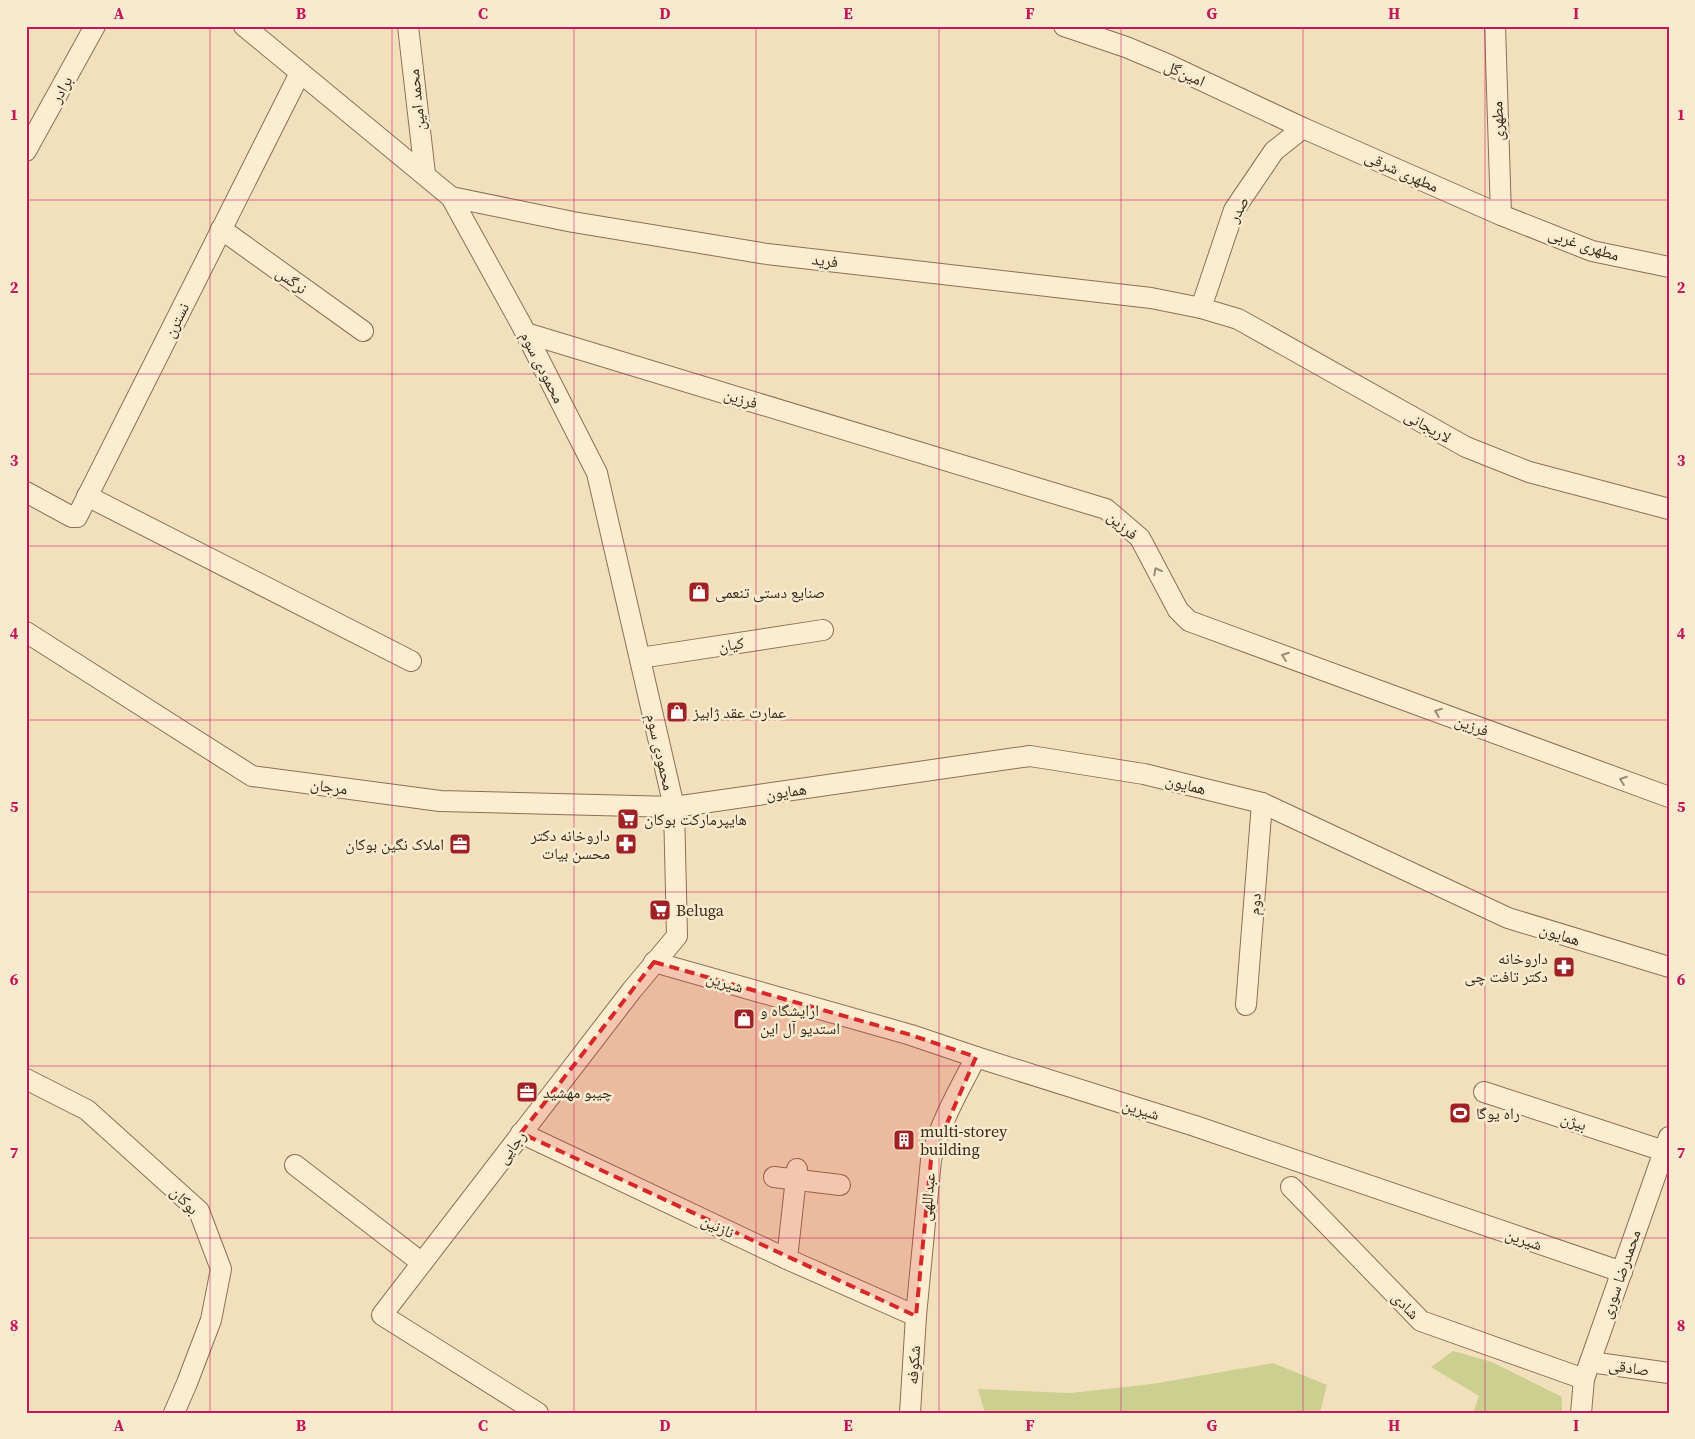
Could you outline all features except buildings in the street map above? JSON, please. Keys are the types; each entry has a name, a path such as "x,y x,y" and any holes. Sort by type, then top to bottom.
{"street":[{"name":"برادر","path":"26,151 95,26"},
{"name":"محمودی سوم","path":"244,26 452,197 526,333 597,473 674,807"},
{"name":"محمد امین","path":"408,26 425,174"},
{"name":"امین‌گل","path":"1064,26 1126,47 1169,65 1303,128"},
{"name":"مطهری","path":"1495,26 1502,215"},
{"name":"نسترن","path":"26,492 72,517 76,516 300,73"},
{"name":"مطهری شرقی","path":"1303,128 1502,215"},
{"name":"صدر","path":"1201,308 1234,210 1274,151 1303,128"},
{"name":"فرید","path":"452,197 573,222 767,254 1151,298 1201,308"},
{"name":"مطهری غربی","path":"1502,215 1592,251 1669,266"},
{"name":"نرگس","path":"221,229 363,331"},
{"name":"لاریجانی","path":"1201,308 1238,319 1466,447 1529,472 1669,509"},
{"name":"فرزین","path":"526,333 1106,509 1140,538 1178,610 1189,621 1669,797"},
{"path":"87,496 411,661"},
{"name":"کیان","path":"640,658 823,630"},
{"name":"مرجان","path":"26,632 252,776 440,801 674,807"},
{"name":"همایون","path":"674,807 1030,756 1144,774 1262,803 1508,918 1669,967"},
{"name":"دوم","path":"1246,1005 1262,803"},
{"name":"رجایی","path":"538,1413 382,1316 632,990 677,936 674,807"},
{"name":"شیرین","path":"654,962 911,1035 1195,1126 1622,1272"},
{"name":"عبداللهی","path":"916,1316 931,1160 934,1147 952,1103 976,1057"},
{"name":"بوکان","path":"26,1079 87,1110 199,1211 222,1269 211,1320 188,1383 174,1413"},
{"name":"بیژن","path":"1484,1092 1666,1144"},
{"name":"نازنین","path":"521,1133 787,1259 916,1316"},
{"name":"محمدرضا سوری","path":"1581,1413 1587,1370 1666,1144"},
{"path":"295,1165 422,1263"},
{"path":"787,1259 796,1174"},
{"path":"774,1177 796,1174 840,1185"},
{"name":"شادی","path":"1291,1188 1421,1321 1587,1370"},
{"name":"شکوفه","path":"910,1413 916,1316"},
{"name":"صادقی","path":"1587,1370 1669,1373"}],"highlighted area":[{"path":"654,962 911,1035 976,1057 931,1160 916,1316 521,1133"}],"green space":[{"path":"1453,1351 1492,1362 1562,1397 1562,1413 1473,1413 1479,1396 1431,1367"},
{"path":"1273,1363 1327,1385 1320,1413 985,1413 978,1389 1071,1393 1152,1384"}],"place":[{"name":"صنایع دستی تنعمی","path":"699,592"},
{"name":"عمارت عقد ژابیز","path":"677,712"},
{"name":"هایپرمارکت بوکان","path":"628,819"},
{"name":"املاک نگین بوکان","path":"460,844"},
{"name":"داروخانه دکتر محسن بیات","path":"626,844"},
{"name":"Beluga","path":"660,910"},
{"name":"داروخانه دکتر تافت چی","path":"1564,967"},
{"name":"ارایشگاه و استدیو آل این","path":"744,1019"},
{"name":"چیبو مهشید","path":"527,1092"},
{"name":"راه یوگا","path":"1460,1113"},
{"name":"multi-storey building","path":"904,1140"}]}
